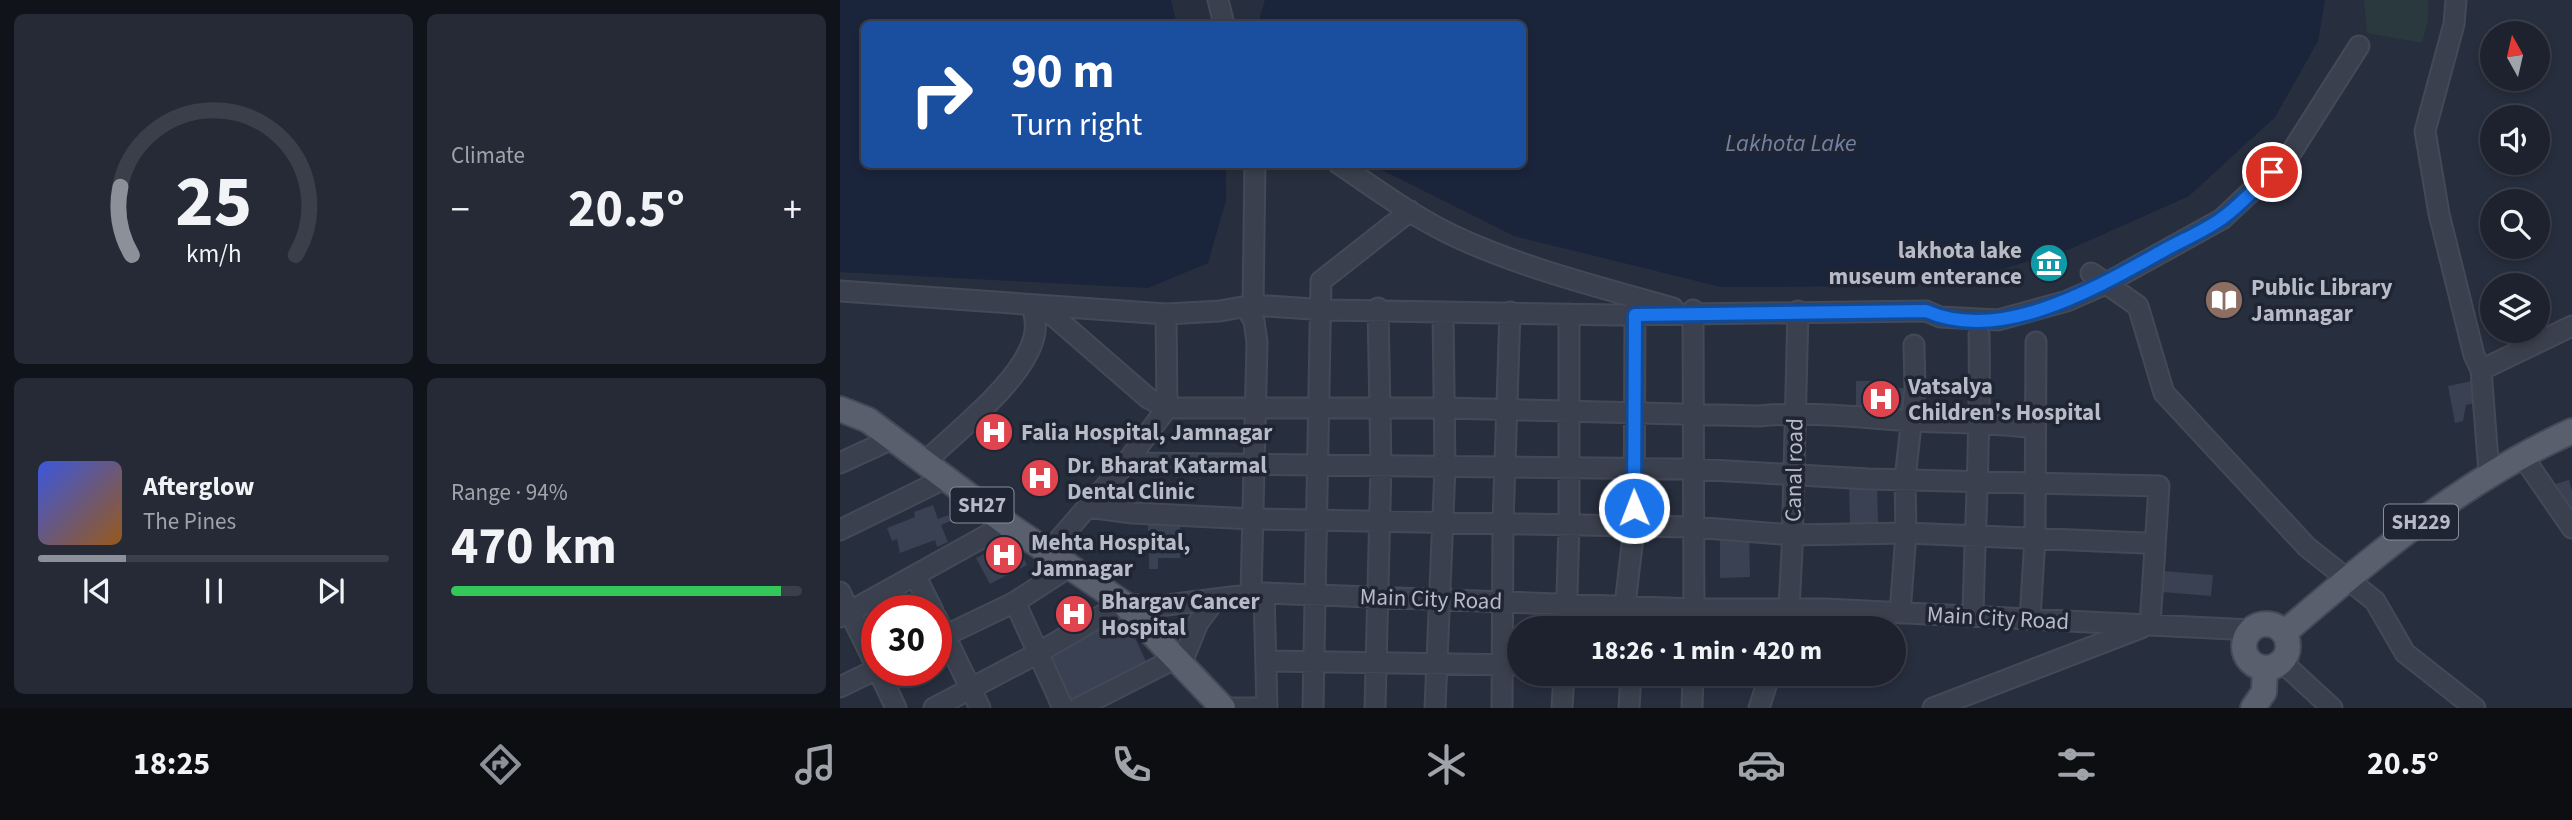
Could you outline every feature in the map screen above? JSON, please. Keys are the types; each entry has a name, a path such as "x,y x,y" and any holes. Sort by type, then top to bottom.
{"main road":[{"name":"Main City Road","path":"840,410 868,420 1007,524 1124,603"},
{"name":"SH229","path":"2284,633 2346,579 2489,473 2521,454 2572,431"},
{"name":"SH27","path":"1124,603 1180,659 1222,708"},
{"path":"2253,708 2264,692 2273,665 2288,646 2284,633 2265,625 2252,630 2245,650 2252,662 2273,665"}],"street":[{"path":"1218,0 1223,21"},
{"path":"2456,0 2454,24 2425,131 2439,214 2474,355 2481,370 2489,473"},
{"path":"840,291 1166,314 1198,314 1250,306 1635,315 1693,311 1926,311 1940,317 1998,320 2067,301 2098,278 2222,219 2289,156 2359,46"},
{"path":"1222,708 1267,708 1266,661 1253,519 1256,330 1250,306 1255,168"},
{"path":"1345,168 1410,211 1463,240 1559,275 1680,310 1693,311"},
{"path":"1313,708 1317,595 1318,307 1321,281 1410,211"},
{"path":"2098,278 2138,306 2164,393 2307,547 2375,601 2405,653 2475,708"},
{"path":"1798,311 1947,305"},
{"path":"1037,306 1148,398 1167,408 1256,405 1759,416 1795,412 1910,421 1981,422 2035,428"},
{"path":"925,462 1016,372 1035,336 1037,306"},
{"path":"1375,708 1381,466 1378,309"},
{"path":"1693,311 1694,616"},
{"name":"Canal road","path":"1787,616 1793,535 1798,311"},
{"path":"1435,708 1445,468 1443,312"},
{"path":"1507,638 1503,601 1503,524 1510,313"},
{"path":"1049,551 1126,463 1167,408 1166,314"},
{"path":"1566,616 1570,469 1569,314"},
{"path":"1626,616 1625,605 1634,528 1635,315"},
{"path":"2481,370 2572,326"},
{"path":"1973,617 1975,482 1981,422 1979,335"},
{"path":"2031,619 2035,538 2036,342"},
{"path":"1900,613 1906,533 1905,479 1915,389 1914,345"},
{"path":"840,463 894,438"},
{"path":"2521,454 2572,528"},
{"path":"1126,463 1694,469 1975,482 2159,486 2150,625 1979,700 1933,708"},
{"path":"840,530 946,478"},
{"path":"1088,507 1132,513 1253,519 1693,527 1793,535 1906,533 2144,543"},
{"path":"845,615 1007,524"},
{"path":"952,633 1015,603 1069,567"},
{"path":"916,577 925,595"},
{"path":"840,592 845,615 861,642"},
{"name":"Main City Road","path":"1124,603 1151,607 1258,594 1317,595 1625,605 1679,616"},
{"path":"1078,708 1180,659 1198,623 1215,600"},
{"path":"1015,603 1063,708"},
{"path":"934,708 972,690 1124,603"},
{"name":"Main City Road","path":"1722,616 1789,609 2252,630"},
{"path":"952,656 980,708"},
{"path":"1266,661 1507,665"},
{"path":"2273,665 2332,708"},
{"path":"840,687 861,677"},
{"path":"1502,708 1507,681"},
{"path":"885,686 896,708"},
{"path":"1562,708 1563,686"},
{"path":"1629,708 1630,686"},
{"path":"1692,708 1693,686"},
{"path":"1759,708 1766,686"}],"shaded area":[{"path":"2364,0 2428,0 2428,21 2422,43 2367,33"}],"water":[{"path":"840,0 1171,0 1176,21 861,21 861,168 1226,168 1226,200 1208,263 1148,288 840,272"},
{"name":"Lakhota Lake","path":"1265,0 2325,0 2318,41 2275,117 2189,196 2070,249 1988,273 1900,286 1721,287 1514,236 1378,168 1526,168 1526,21 1259,21"}],"building":[{"path":"1856,381 1883,381 1883,388 1905,388 1905,414 1856,414"},
{"path":"2472,381 2476,403 2466,405 2463,421 2455,423 2448,386"},
{"path":"997,414 1011,427 991,447 978,433"},
{"path":"2569,480 2572,491 2572,511 2552,485"},
{"path":"1877,485 1878,523 1850,524 1849,486"},
{"path":"933,505 938,519 948,515 951,521 941,525 948,542 937,547 935,540 900,553 897,539 892,541 887,528 915,517 914,512"},
{"path":"1180,521 1180,558 1158,558 1158,569 1149,569 1149,537 1160,537 1159,531 1148,531 1148,522"},
{"path":"1749,532 1750,577 1720,578 1720,533"},
{"path":"1014,539 1027,565 990,584 976,558"},
{"path":"2163,571 2213,575 2211,596 2162,592"},
{"path":"1125,616 1148,666 1068,703 1044,653"}],"place":[{"name":"lakhota lake museum enterance","path":"2049,263"},
{"name":"Public Library Jamnagar","path":"2224,300"},
{"name":"Vatsalya Children's Hospital","path":"1881,399"},
{"name":"Falia Hospital, Jamnagar","path":"994,432"},
{"name":"Dr. Bharat Katarmal Dental Clinic","path":"1040,478"},
{"name":"Mehta Hospital, Jamnagar","path":"1004,555"},
{"name":"Bhargav Cancer Hospital","path":"1074,614"}],"route":[{"path":"1634,508 1635,315 1677,312 1926,311 1940,317 1998,320 2067,301 2103,285 2222,219 2272,172"}]}
